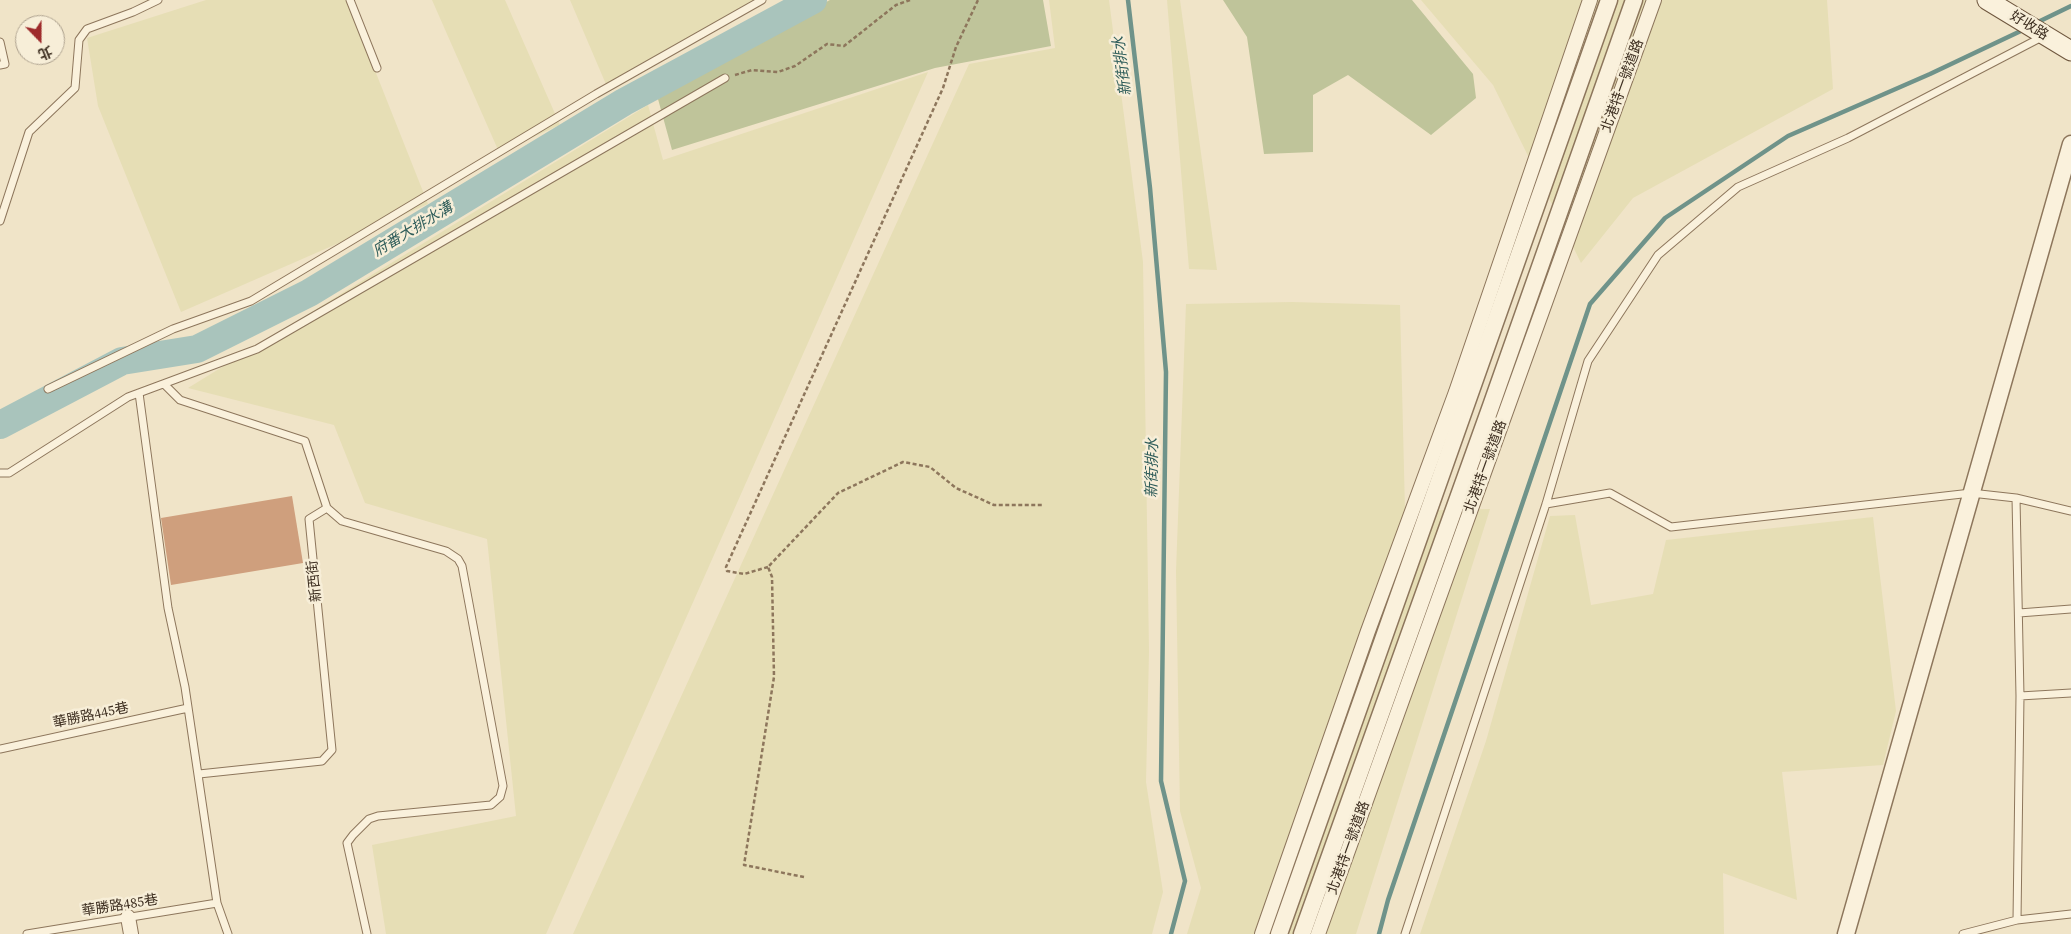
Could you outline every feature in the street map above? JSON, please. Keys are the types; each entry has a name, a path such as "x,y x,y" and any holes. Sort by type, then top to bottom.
{"main road":[{"name":"好收路","path":"1987,0 2071,52"}],"street":[{"path":"1262,934 1368,631 1456,392 1590,0"},
{"path":"1279,934 1609,0"},
{"name":"北港特一號道路","path":"1302,934 1634,0"},
{"name":"北港特一號道路","path":"1318,934 1654,0"},
{"path":"1846,934 2071,144"},
{"path":"128,917 131,934"}],"lane":[{"path":"0,221 29,132 75,88 79,40 86,28 132,12 158,0"},
{"path":"350,0 377,68"},
{"path":"48,389 172,329 251,301 587,99 762,0"},
{"path":"1405,934 1546,504 1588,360 1658,255 1738,187 1848,138 2044,35"},
{"path":"0,42 5,64 0,65"},
{"path":"0,474 10,473 128,397 257,350 725,78"},
{"path":"164,384 180,400 305,441 327,508 342,520 446,551 458,560 462,566 503,786 500,797 491,805 378,816 369,820 353,834 347,843 367,934"},
{"path":"139,393 168,608 185,687 217,903 228,934"},
{"path":"1546,504 1610,492 1672,527 1971,493 2016,498 2071,511"},
{"path":"2016,498 2020,696 2017,920"},
{"name":"新西街","path":"199,774 322,761 332,750 308,519 327,508"},
{"path":"2019,612 2071,609"},
{"path":"2020,696 2071,693"},
{"name":"華勝路445巷","path":"0,749 188,708"},
{"name":"華勝路485巷","path":"27,934 217,903"},
{"path":"1963,934 2017,920 2071,914"}],"path":[{"path":"725,78 752,70 778,72 795,66 827,44 844,46 896,5 910,0"},
{"path":"978,0 956,47 943,88 726,567 727,571 744,574 768,568 838,493 903,462 930,468 956,488 994,505 1043,505"},
{"path":"768,568 772,577 774,677 744,865 804,877"}],"shaded area":[{"path":"206,0 347,0 428,204 181,312 98,106 87,38"},
{"path":"432,0 505,0 560,125 499,152"},
{"path":"570,0 766,0 608,89"},
{"path":"1049,0 1109,0 1143,262 1149,652 1146,782 1163,892 1152,934 573,934 969,64 1055,48"},
{"path":"1167,0 1180,0 1217,270 1189,269"},
{"path":"1421,0 1827,0 1833,89 1633,198 1581,263 1493,85"},
{"path":"928,72 546,934 386,934 372,845 516,816 487,539 365,503 334,425 188,388 648,105 663,160"},
{"path":"1292,302 1400,305 1405,511 1490,509 1356,934 1187,934 1201,888 1180,811 1176,571 1186,304"},
{"path":"1575,515 1591,605 1653,594 1666,540 1873,517 1896,711 1883,765 1782,772 1797,900 1723,873 1724,934 1420,934 1486,741 1550,516"}],"green space":[{"path":"830,0 1043,0 1051,46 935,68 672,150 658,99 736,49"},
{"path":"1223,0 1412,0 1473,74 1476,98 1431,135 1348,75 1313,95 1313,152 1264,154 1247,37"}],"building":[{"path":"292,496 303,563 171,585 161,518"}],"waterway":[{"name":"府番大排水溝","path":"0,425 122,361 197,349 309,293 624,102 813,0"},
{"name":"新街排水","path":"1128,0 1150,188 1166,372 1161,781 1185,881 1171,934"},
{"path":"2036,23 2071,6"},
{"path":"1379,934 1388,900 1590,304 1665,218 1788,136 1930,74 2025,29"}]}
